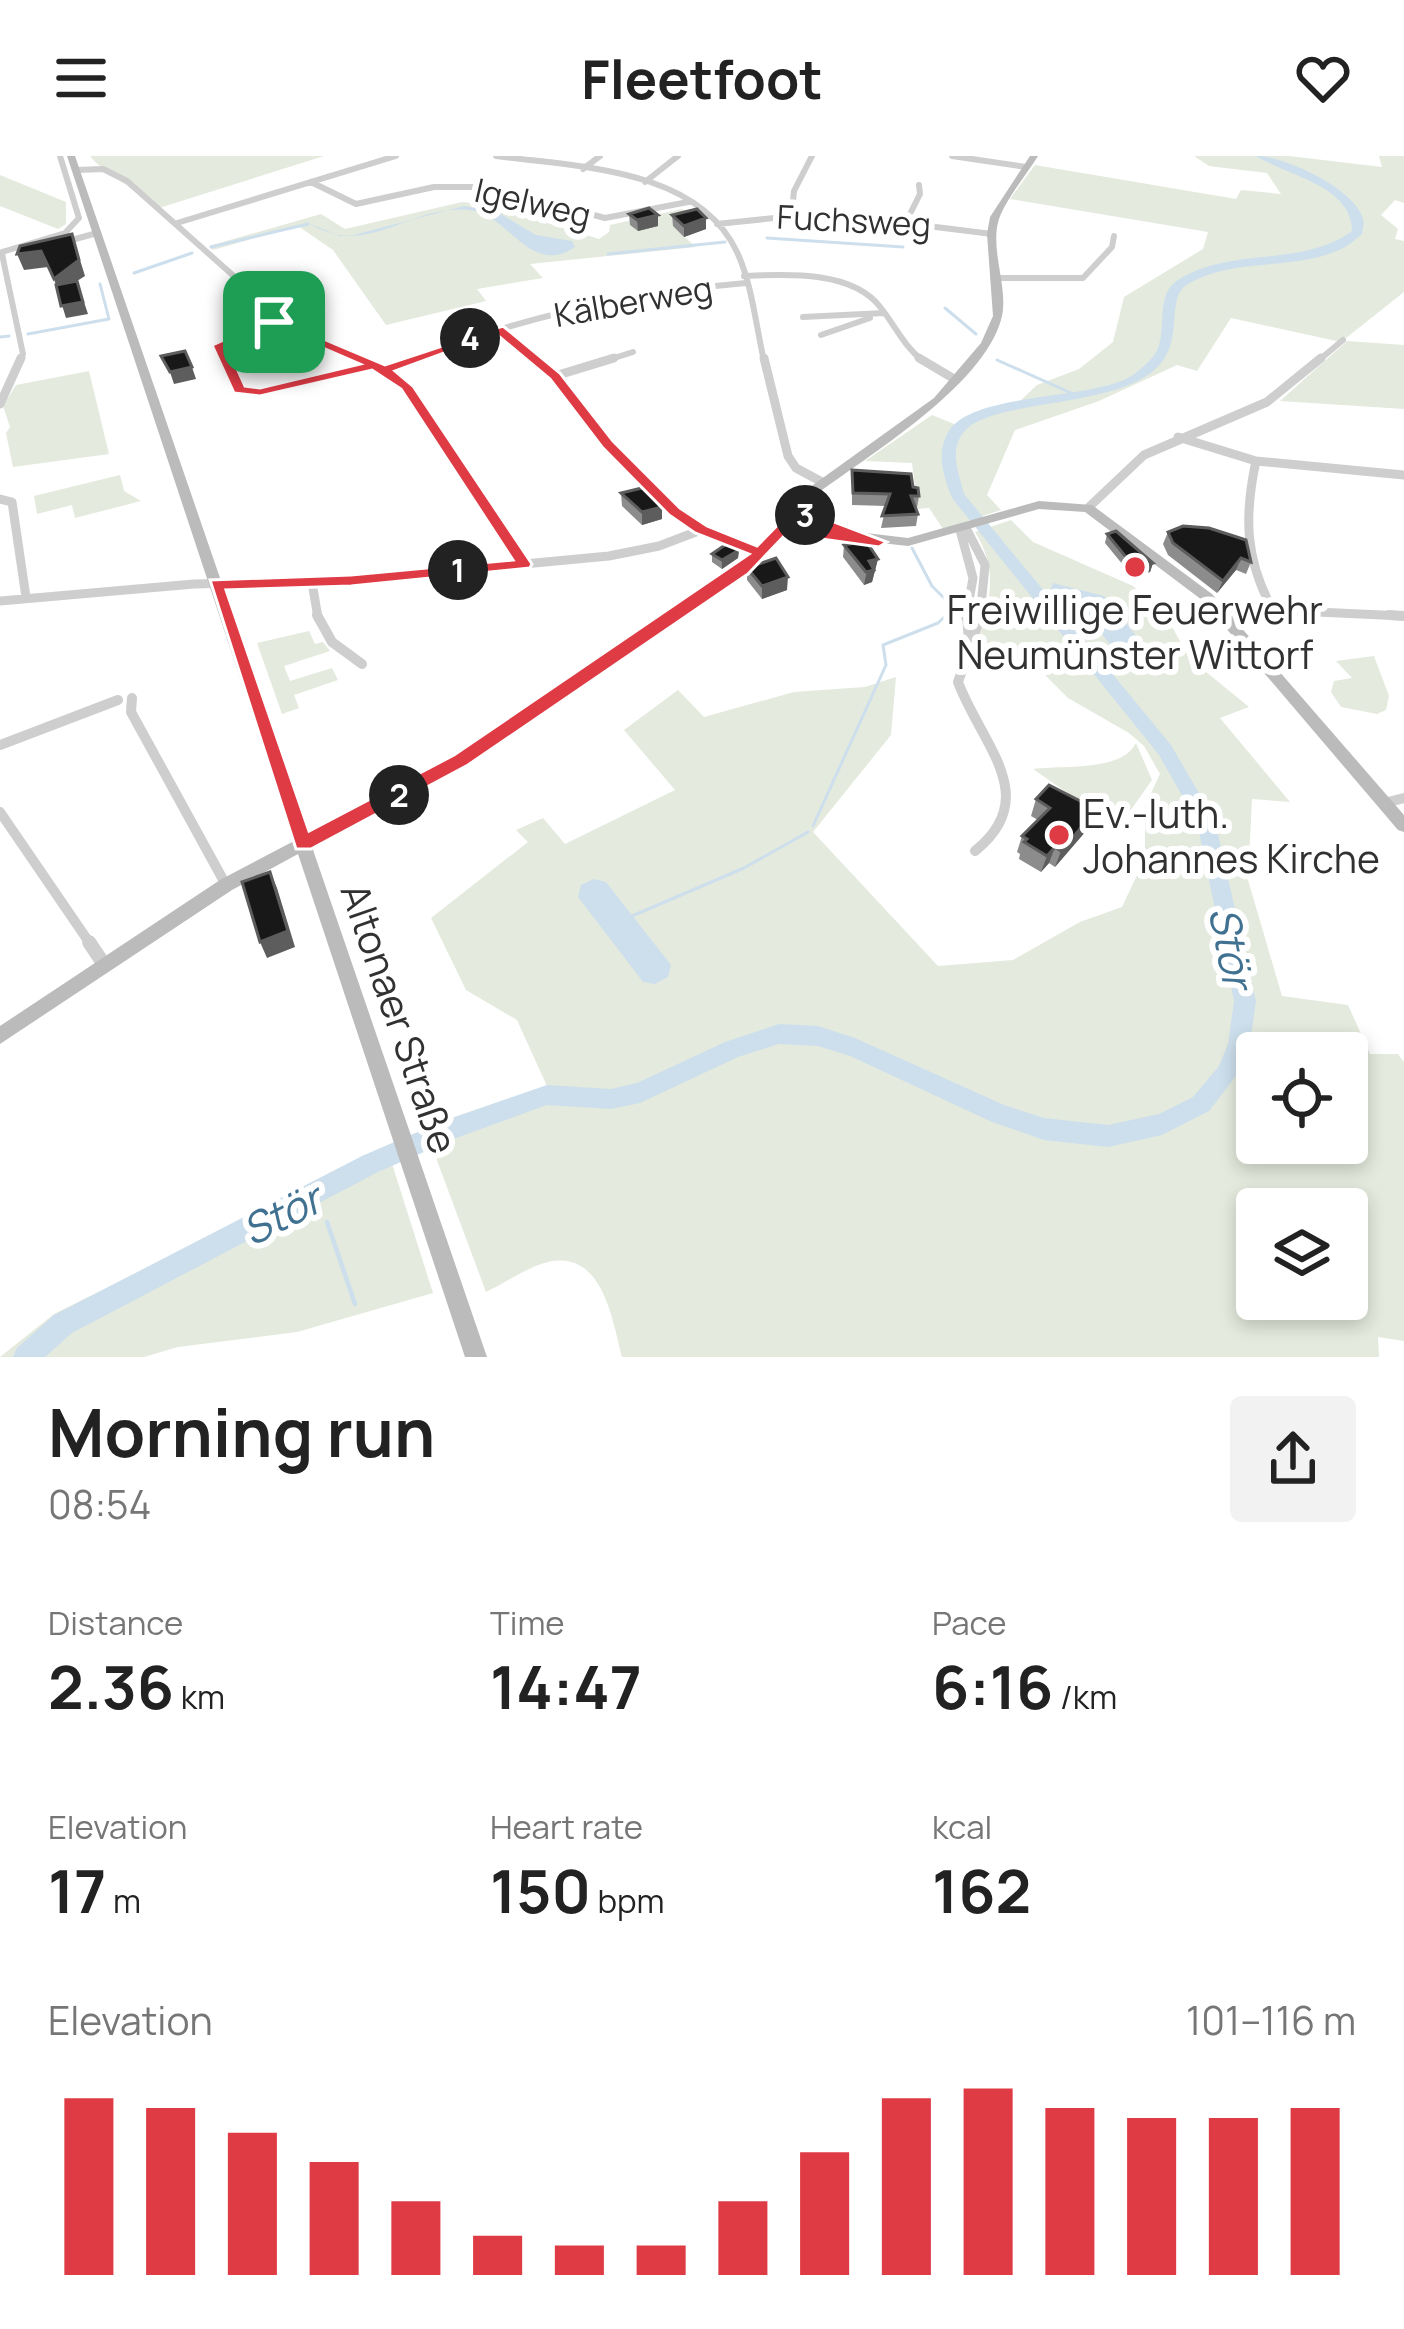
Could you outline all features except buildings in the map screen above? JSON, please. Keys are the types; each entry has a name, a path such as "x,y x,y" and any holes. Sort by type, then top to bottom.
{"street":[{"path":"0,404 23,354 2,252 65,233 79,218 60,156"},
{"name":"Altonaer Straße","path":"71,156 476,1357"},
{"path":"177,223 396,156"},
{"path":"496,156 645,182 688,202 717,224 733,240 745,279 788,456 796,468 822,482"},
{"path":"583,169 600,156"},
{"path":"645,182 678,156"},
{"path":"792,211 794,191 812,156"},
{"path":"952,156 1026,167"},
{"path":"0,1036 226,885 461,760 760,553 822,482 917,417 956,380 994,329 992,234 999,207 1034,156"},
{"path":"76,170 110,171 159,208 241,283 274,322 385,370 406,386 524,564"},
{"name":"Igelweg","path":"311,182 356,204 434,187 477,186 609,219 688,202"},
{"path":"908,218 920,185"},
{"name":"Fuchsweg","path":"717,224 792,211 908,218 992,234"},
{"path":"2,259 97,231"},
{"path":"58,244 97,231"},
{"path":"996,278 1083,278 1112,247 1114,236"},
{"name":"Kälberweg","path":"385,370 498,329 652,293 745,279 797,278 846,286 870,296 884,313"},
{"path":"884,313 904,344 942,375 956,380"},
{"path":"803,317 884,313"},
{"path":"821,335 884,313"},
{"path":"274,322 219,345 239,390 260,392 373,366"},
{"path":"498,329 555,376 608,444 674,511 701,530 760,553"},
{"path":"1088,508 1128,467 1178,437 1267,402 1343,340"},
{"path":"555,376 633,352"},
{"path":"0,370 18,370"},
{"path":"1178,437 1256,461 1404,476"},
{"path":"1256,461 1244,534 1256,577 1273,610"},
{"path":"0,500 12,502 26,597"},
{"path":"782,528 879,542 928,539 1050,503 1088,508 1184,578 1230,622 1404,826"},
{"path":"795,512 879,542"},
{"path":"970,527 969,643 958,682 962,700 1010,793 1005,820 995,836 975,851"},
{"path":"0,601 524,564 630,553 701,530"},
{"path":"312,582 312,598 324,629 345,656 362,664"},
{"path":"1230,622 1273,610 1404,616"},
{"path":"0,746 125,699 226,885"},
{"path":"1384,803 1404,798"},
{"path":"0,812 103,963"}],"shaded area":[{"path":"90,156 324,156 159,208"},
{"path":"1194,156 1289,156 1382,167 1379,156 1404,156 1404,203 1395,200 1381,215 1398,229 1395,239 1404,241 1404,292 1341,342 1231,318 1197,371 1177,365 1099,401 1015,430 987,495 1001,510 943,529 929,508 918,509 912,463 865,461 932,415 959,426 987,412 1014,407 1037,385 1079,369 1113,342 1124,297 1203,249 1208,232 1010,199 1035,165 1236,199 1241,190 1281,194 1267,173 1209,166"},
{"path":"0,175 66,202 66,224 58,229 0,206"},
{"path":"462,202 485,204 599,239 610,225 682,209 699,220 680,233 696,247 530,264 543,278 477,289 486,301 386,325 333,250 298,226 213,250 209,246 321,214 345,229"},
{"path":"1347,341 1404,345 1404,409 1280,401"},
{"path":"89,371 109,454 13,467 3,406 16,385"},
{"path":"120,475 124,491 141,501 75,518 72,505 37,514 34,496"},
{"path":"1011,520 1033,542 1133,586 1163,610 1189,658 1249,707 1220,718 1290,802 1252,799 1248,880 1282,996 1348,1005 1360,1032 1236,1032 1236,1164 1368,1164 1368,1050 1370,1054 1398,1054 1404,1062 1404,1341 1378,1337 1379,1357 622,1357 602,1291 581,1266 548,1262 486,1292 429,1139 547,1095 546,1084 517,1020 466,990 431,918 528,842 516,830 543,818 565,844 675,790 624,730 678,690 704,717 794,692 865,687 896,677 891,735 813,832 938,966 1013,960 1080,922 1122,907 1145,858 1145,806 1160,774 1144,746 1129,733 1068,698 1045,675 976,650 990,576 975,532"},
{"path":"309,631 315,644 323,642 330,651 284,666 290,681 332,668 338,680 294,695 299,708 282,714 257,643"},
{"path":"1374,656 1389,696 1386,710 1377,714 1341,707 1331,692 1334,681 1352,678 1336,661"},
{"path":"1136,743 1152,780 1118,828 1033,769 1105,763 1129,752"},
{"path":"387,1148 433,1293 297,1332 178,1347 144,1357 0,1357 54,1314"}],"water":[{"path":"464,206 499,213 536,235 572,241 575,247 545,255 483,214 448,210"},
{"path":"412,220 370,234 351,236"},
{"path":"1053,583 1104,596 1158,663 1156,668 1129,669 1098,629 1067,614 1050,591"},
{"path":"594,879 606,882 671,965 668,977 655,984 643,982 578,897 581,885"}],"waterway":[{"name":"Stör","path":"26,1357 63,1324 370,1164 451,1129 547,1095 611,1099 640,1093 733,1049 779,1034 818,1036 855,1048 1044,1129 1108,1136 1162,1124 1201,1104 1228,1072 1239,1044 1245,1001 1206,821 1165,750 957,495 947,455 957,429 982,414 1133,381 1163,353 1170,296 1179,284 1214,268 1338,247 1358,232 1358,219 1339,195 1261,156"},
{"path":"211,247 308,224"},
{"path":"767,238 903,247"},
{"path":"608,254 725,242"},
{"path":"134,273 192,253"},
{"path":"28,334 109,319 100,284"},
{"path":"945,308 976,334"},
{"path":"0,337 9,336"},
{"path":"997,360 1080,397"},
{"path":"813,826 886,665 883,645 938,623 954,608 932,586 912,548"},
{"path":"632,916 744,868 808,832"},
{"path":"327,1222 355,1304"}],"place":[{"name":"Freiwillige Feuerwehr Neumünster Wittorf","path":"1135,567"},
{"name":"Ev.-luth. Johannes Kirche","path":"1059,835"}],"route":[{"path":"274,322 219,345 239,390 260,392 373,366 385,370 498,329 555,376 644,482 701,530 760,553 795,512 879,542 848,539 782,528 776,537 760,553 742,570 461,760 303,844 216,584 351,580 524,564 397,377 385,370 274,322"}]}
